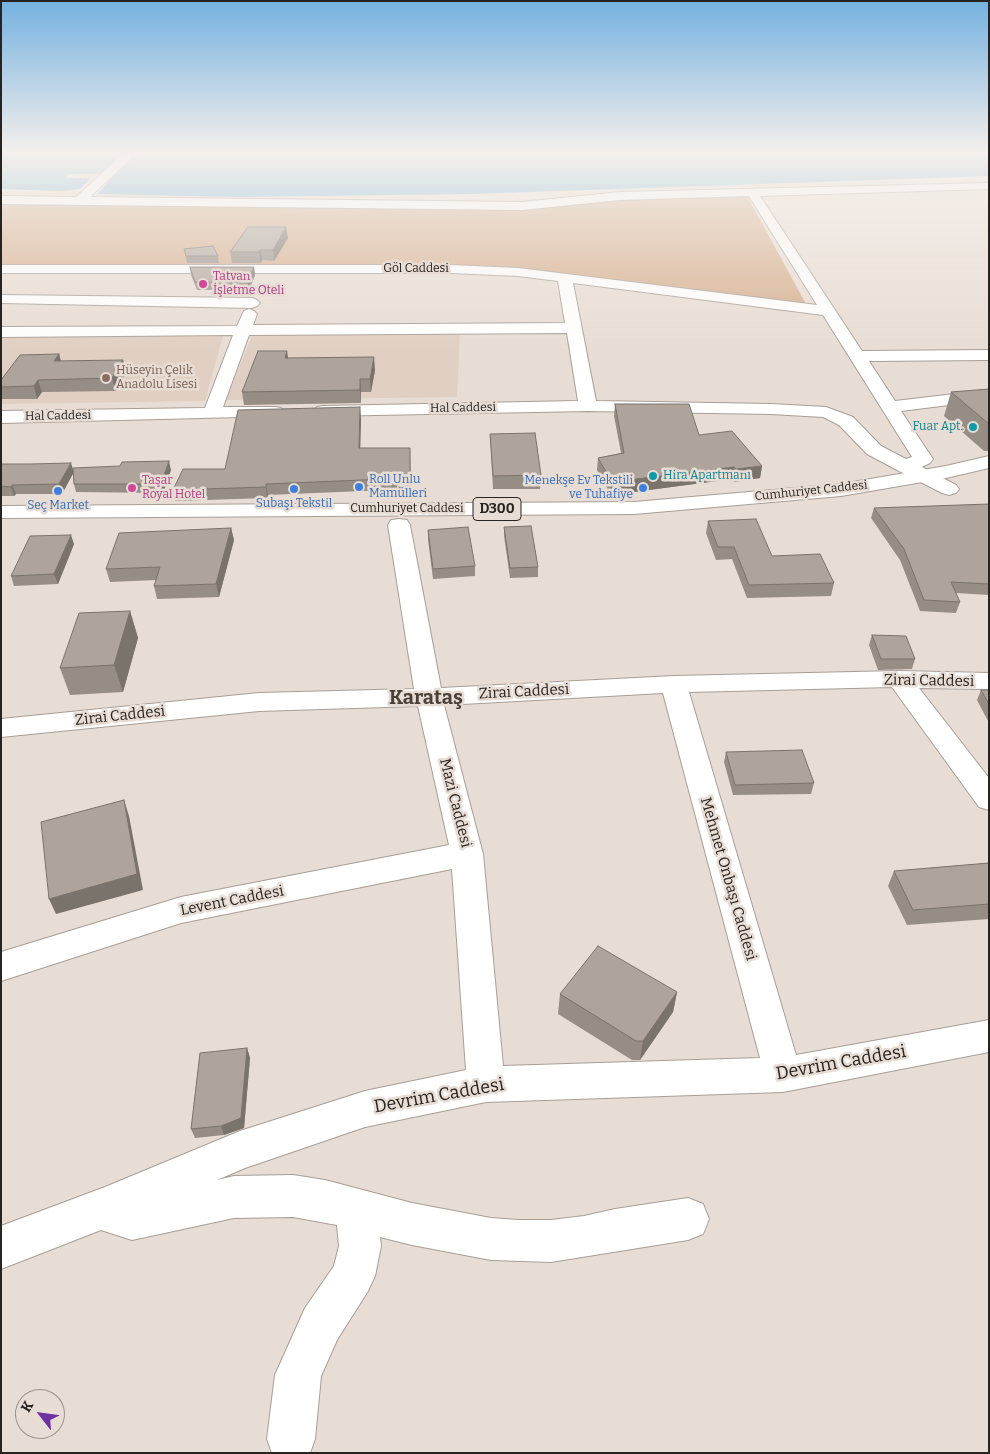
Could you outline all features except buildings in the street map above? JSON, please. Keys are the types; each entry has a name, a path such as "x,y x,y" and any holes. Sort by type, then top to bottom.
{"main road":[{"path":"769,219 923,459 906,467"},
{"path":"212,413 244,330 264,268"},
{"name":"Göl Caddesi","path":"1,269 450,269 518,272 828,311"},
{"path":"566,278 588,406"},
{"path":"1,300 252,303"},
{"path":"1,332 574,328"},
{"path":"857,356 989,355"},
{"path":"889,407 989,395"},
{"name":"Hal Caddesi","path":"310,411 588,406 771,409 826,412 846,421 874,450 949,489"},
{"name":"Hal Caddesi","path":"1,417 291,412"},
{"name":"Cumhuriyet Caddesi","path":"1,512 634,508 841,490 926,476 989,462"},
{"name":"Cumhuriyet Caddesi","path":"1,530 632,522 756,516 949,489 989,479"},
{"name":"Mazi Caddesi","path":"399,525 429,697 467,854 486,1084"},
{"path":"900,680 989,799"},
{"name":"Zirai Caddesi","path":"1,728 259,702 429,697 674,684 900,680 989,681"},
{"name":"Mehmet Onbaşı Caddesi","path":"674,684 783,1075"},
{"name":"Levent Caddesi","path":"1,967 181,910 467,854"},
{"name":"Devrim Caddesi","path":"1,1248 107,1207 240,1150 356,1112 486,1084 783,1075 989,1036"},
{"path":"107,1207 114,1215 132,1219 234,1196 293,1196 326,1201 357,1211 482,1238 518,1242 584,1237 615,1230 688,1219"},
{"path":"290,1439 298,1374 321,1324 353,1276 360,1246 357,1211"}],"shaded area":[{"path":"1,219 760,219 806,304 457,267 1,265"},
{"path":"253,333 460,333 457,397 226,400"},
{"name":"Hüseyin Çelik Anadolu Lisesi","path":"1,335 223,335 205,401 1,404"}],"place":[{"name":"Tatvan İşletme Oteli","path":"203,284"},
{"name":"Hüseyin Çelik Anadolu Lisesi","path":"106,378"},
{"name":"Fuar Apt.","path":"973,427"},
{"name":"Hira Apartmanı","path":"653,476"},
{"name":"Roll Unlu Mamülleri","path":"359,487"},
{"name":"Taşar Royal Hotel","path":"132,488"},
{"name":"Menekşe Ev Tekstili ve Tuhafiye","path":"643,488"},
{"name":"Subaşı Tekstil","path":"294,489"},
{"name":"Seç Market","path":"58,491"}],"district":[{"name":"Karataş","path":"426,698"}]}
